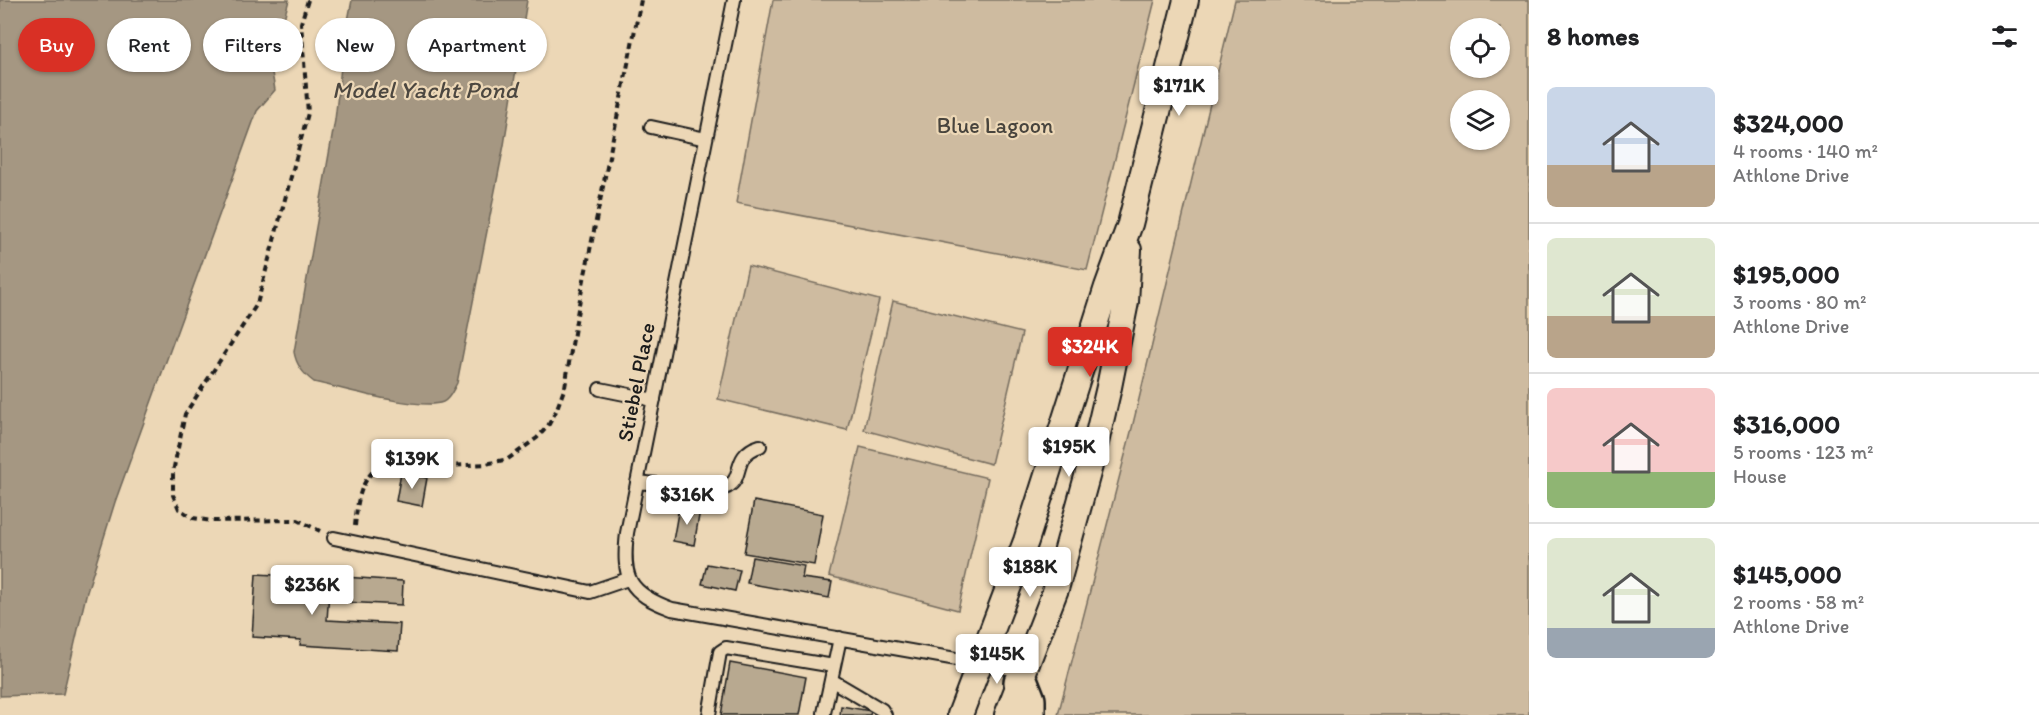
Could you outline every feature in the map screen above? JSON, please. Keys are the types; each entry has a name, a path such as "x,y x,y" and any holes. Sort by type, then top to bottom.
{"main road":[{"path":"1023,676 1028,700 1028,715"}],"street":[{"path":"960,715 1026,540 1107,286 1130,224 1186,0"},
{"path":"1007,715 1056,589 1109,387 1126,302 1130,224"}],"lane":[{"name":"Stiebel Place","path":"628,579 625,557 638,482 734,0"},
{"path":"651,127 706,139"},
{"path":"600,389 654,400"},
{"path":"638,482 695,488 728,487 734,480 743,456 750,449 760,446"},
{"path":"334,538 590,591 628,579 637,591 653,602 672,609 980,663 1023,676"},
{"path":"824,712 840,638"},
{"path":"709,715 720,652 726,648 834,666"},
{"path":"831,680 882,710 885,715"}],"path":[{"path":"308,0 301,23 308,113 257,304 185,414 173,472 172,495 179,509 193,518 212,520 298,519 334,538"},
{"path":"353,542 358,495 361,487 383,462 391,458 399,458 445,466 486,464 508,459 537,438 548,426 556,411 565,387 578,309 641,0"}],"green space":[{"name":"Blue Lagoon","path":"773,0 1155,0 1087,270 736,203"},
{"path":"1235,0 1529,0 1529,715 1058,715 1132,428"},
{"path":"748,266 879,300 847,430 718,399"},
{"path":"893,301 1022,333 991,464 864,430"},
{"path":"860,447 988,478 958,610 829,576"}],"water":[{"path":"0,0 289,0 284,18 203,18 203,72 272,72 275,90 257,111 115,502 86,595 63,694 0,696"},
{"name":"Model Yacht Pond","path":"352,0 527,0 524,18 407,18 407,72 516,72 504,145 457,383 449,397 443,402 417,404 314,382 296,361 294,352 335,120 340,72 395,72 395,18 348,18"}],"building":[{"path":"401,473 427,478 422,506 396,501"},
{"path":"754,501 823,514 814,565 744,553"},
{"path":"679,507 700,510 694,545 673,541"},
{"path":"752,557 804,566 802,578 832,582 829,598 747,583"},
{"path":"707,564 740,570 735,591 702,584"},
{"path":"256,574 330,578 327,620 400,624 398,651 300,645 301,640 252,637"},
{"path":"344,577 403,581 402,605 343,602"},
{"path":"730,663 806,677 799,715 721,715"},
{"path":"841,706 871,711 870,715 840,715"}]}
